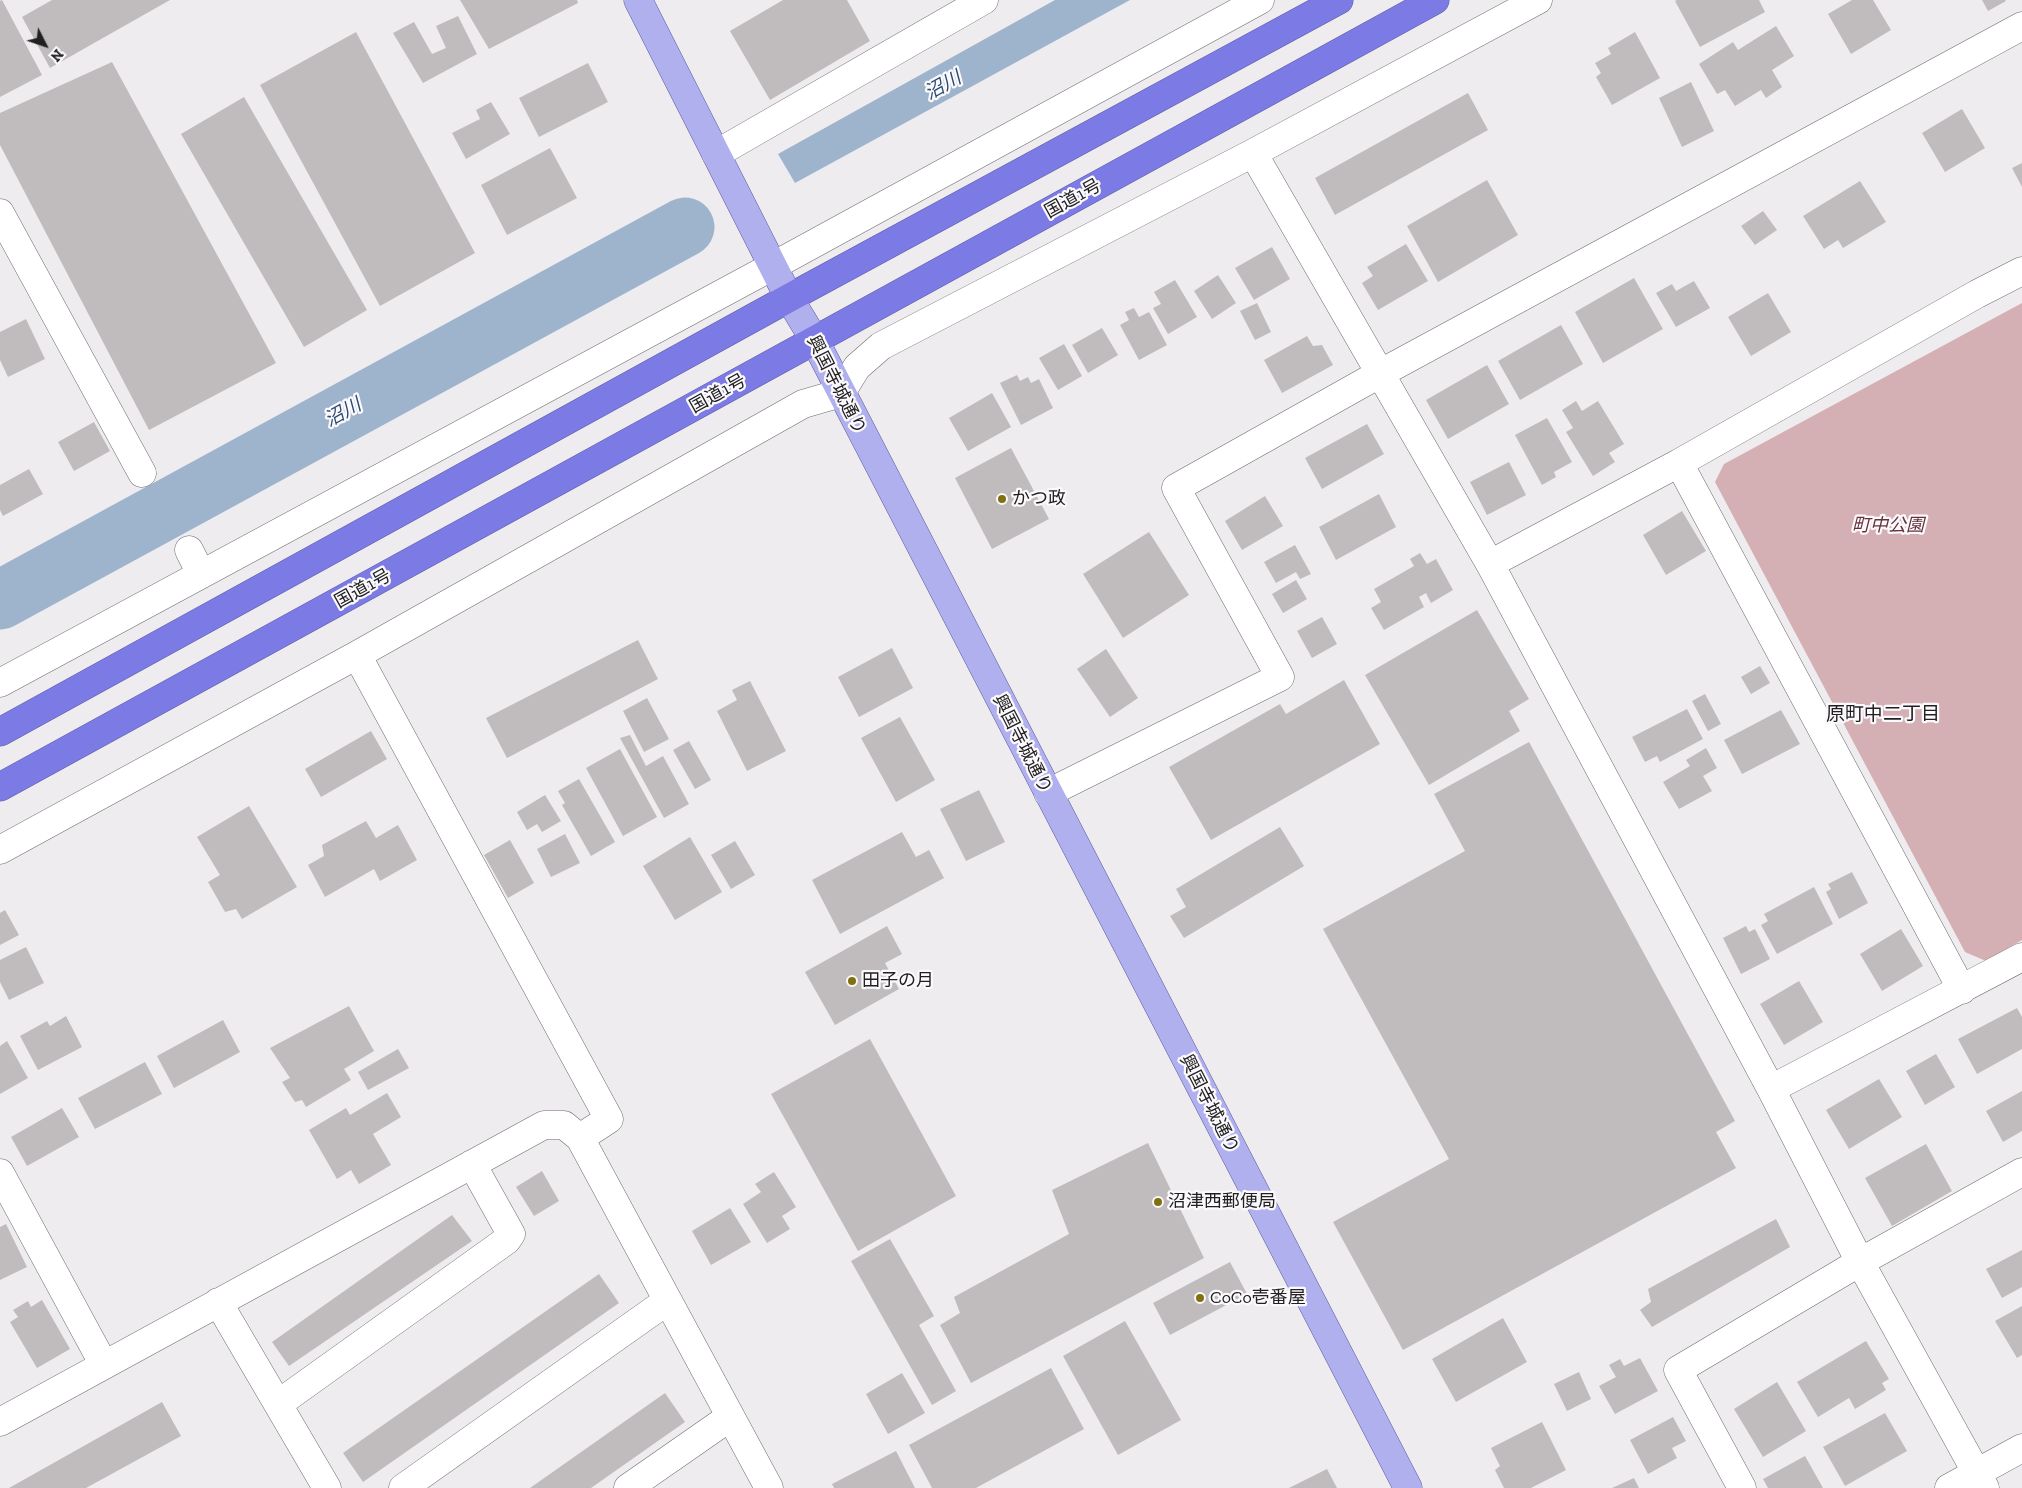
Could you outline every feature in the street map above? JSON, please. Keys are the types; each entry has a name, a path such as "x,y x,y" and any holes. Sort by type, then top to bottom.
{"highway":[{"path":"0,732 789,298 1339,0"},
{"name":"国道1号","path":"0,787 1435,0"}],"main road":[{"name":"興国寺城通り","path":"638,0 789,298 815,341 1408,1488"}],"street":[{"path":"716,154 984,0"},
{"path":"0,683 773,266 1260,0"},
{"path":"0,850 357,655 802,404 841,393 857,366 880,346 1253,153 1538,0"},
{"path":"1048,793 1280,677 1176,488 1381,374 2022,26"},
{"path":"1253,153 1490,564 1771,1089 1860,1262 1981,1480"},
{"path":"0,213 142,474"},
{"path":"1490,564 1679,462 1977,294 2022,271"},
{"path":"1679,462 1962,990"},
{"path":"189,550 201,574"},
{"path":"357,655 609,1119 580,1138"},
{"path":"1771,1089 2022,957"},
{"path":"0,1422 544,1125 564,1124 580,1138 769,1488"},
{"path":"278,1404 507,1240 511,1234 472,1164"},
{"path":"1742,1488 1678,1370 1860,1262 2022,1172"},
{"path":"0,1174 104,1365"},
{"path":"403,1488 668,1301"},
{"path":"218,1302 327,1488"},
{"path":"628,1488 730,1417"},
{"path":"1949,1488 1981,1480 2022,1448"}],"green space":[{"name":"町中公園","path":"2022,303 2022,940 1986,961 1965,952 1715,482 1724,464"}],"water":[{"path":"1055,0 1130,0 795,183 778,154"}],"building":[{"path":"2,0 42,75 0,97 0,1"},
{"path":"52,0 170,0 50,68 22,17"},
{"path":"460,0 577,0 578,3 489,49"},
{"path":"783,0 847,0 870,41 770,100 730,31"},
{"path":"1759,0 1765,12 1700,47 1675,1"},
{"path":"1852,0 1873,0 1891,30 1851,54 1828,14"},
{"path":"1982,0 2005,0 2006,1 1988,11"},
{"path":"458,16 477,54 423,83 393,33 414,22 432,54 446,48 436,26"},
{"path":"1776,26 1794,56 1772,70 1782,87 1766,98 1761,90 1735,106 1725,90 1717,94 1699,64 1733,42 1738,50"},
{"path":"356,32 475,253 380,306 260,85"},
{"path":"1635,32 1660,78 1612,105 1596,77 1601,73 1595,63 1611,54 1608,48"},
{"path":"112,62 276,363 149,430 0,145 0,113"},
{"path":"588,63 608,102 539,137 519,98"},
{"path":"1691,82 1714,131 1682,147 1659,98"},
{"path":"1468,93 1488,130 1335,215 1315,178"},
{"path":"244,97 367,310 304,347 181,134"},
{"path":"491,102 510,134 466,159 452,133 480,119 476,110"},
{"path":"1962,109 1985,148 1945,172 1922,133"},
{"path":"550,148 577,198 507,235 481,185"},
{"path":"2022,163 2022,187 2012,168"},
{"path":"1487,180 1518,235 1438,282 1407,226"},
{"path":"1860,181 1886,222 1843,248 1838,240 1824,249 1803,216"},
{"path":"1763,211 1777,230 1755,245 1741,226"},
{"path":"1406,244 1428,281 1378,310 1362,283 1373,276 1367,267"},
{"path":"1272,247 1290,279 1254,300 1235,268"},
{"path":"1218,275 1236,303 1212,319 1194,291"},
{"path":"1634,278 1663,329 1603,363 1575,312"},
{"path":"1175,280 1197,317 1168,334 1153,308 1161,304 1154,292"},
{"path":"1694,281 1710,308 1676,327 1656,293 1672,284 1676,291"},
{"path":"1768,293 1791,332 1751,356 1728,317"},
{"path":"1257,303 1271,332 1255,340 1240,311"},
{"path":"1134,308 1139,317 1149,312 1167,345 1139,360 1120,325 1129,320 1125,312"},
{"path":"26,319 45,359 8,377 0,360 0,332"},
{"path":"1561,325 1583,364 1520,400 1498,361"},
{"path":"1102,328 1118,355 1088,373 1072,345"},
{"path":"1307,336 1313,346 1322,345 1333,365 1282,393 1264,360"},
{"path":"1064,344 1082,376 1058,390 1039,358"},
{"path":"1487,365 1509,404 1448,439 1426,400"},
{"path":"1017,375 1020,381 1028,377 1031,383 1039,379 1053,408 1021,425 1000,383"},
{"path":"992,393 1011,427 968,451 949,418"},
{"path":"1576,401 1582,411 1598,401 1624,444 1609,453 1615,462 1593,476 1566,432 1573,428 1562,410"},
{"path":"1547,418 1572,462 1554,472 1556,477 1542,485 1515,435"},
{"path":"94,422 110,451 74,471 58,442"},
{"path":"1367,424 1384,454 1322,489 1305,458"},
{"name":"かつ政","path":"1011,448 1049,519 992,549 955,478"},
{"path":"1509,462 1526,495 1487,515 1470,482"},
{"path":"29,469 43,494 3,516 0,510 0,485"},
{"path":"1379,494 1396,527 1336,560 1319,527"},
{"path":"1265,496 1283,526 1242,550 1225,521"},
{"path":"1682,511 1706,551 1666,575 1643,535"},
{"path":"1149,532 1189,595 1123,638 1083,574"},
{"path":"1295,545 1311,574 1300,579 1296,572 1276,583 1264,562"},
{"path":"1420,553 1427,564 1436,559 1453,590 1431,603 1426,593 1419,597 1424,607 1384,630 1371,608 1381,602 1374,589 1414,566 1410,559"},
{"path":"1296,580 1307,599 1283,613 1272,594"},
{"path":"1477,610 1529,699 1509,711 1520,731 1429,785 1365,675"},
{"path":"1322,617 1337,644 1312,658 1297,631"},
{"path":"638,640 658,679 507,758 486,718"},
{"path":"892,648 913,688 859,717 838,677"},
{"path":"1106,649 1138,698 1110,717 1077,669"},
{"path":"1760,666 1770,683 1751,694 1741,677"},
{"path":"1344,680 1380,744 1211,840 1169,767 1280,704 1286,714"},
{"path":"750,681 786,751 747,771 717,711 737,700 732,690"},
{"path":"1705,694 1721,724 1708,731 1692,701"},
{"path":"647,698 669,739 644,752 623,711"},
{"path":"1687,709 1703,739 1660,762 1657,756 1645,762 1632,737"},
{"path":"1781,710 1800,744 1742,774 1724,740"},
{"path":"900,717 935,780 896,802 861,738"},
{"path":"371,731 387,759 321,797 305,769"},
{"path":"630,735 646,766 663,756 689,804 664,818 620,738"},
{"path":"689,741 711,780 695,789 673,750"},
{"path":"1529,742 1735,1121 1716,1132 1736,1168 1403,1350 1333,1222 1449,1159 1323,929 1465,851 1434,794"},
{"path":"1706,748 1717,768 1703,776 1712,791 1679,809 1663,782 1690,766 1686,760"},
{"path":"620,749 657,817 623,836 586,768"},
{"path":"579,779 615,842 591,856 562,805 565,803 558,791"},
{"path":"979,790 1005,842 966,861 940,809"},
{"path":"545,795 561,821 542,832 537,824 527,830 517,812"},
{"path":"249,806 297,887 242,919 236,909 225,912 208,882 220,875 197,837"},
{"path":"366,821 376,838 398,825 417,860 380,881 374,869 325,897 308,865 324,856 322,845"},
{"path":"1280,827 1304,866 1184,938 1170,916 1186,907 1176,889"},
{"path":"902,832 916,857 929,850 944,878 840,934 812,880"},
{"path":"565,834 580,863 551,877 537,849"},
{"path":"690,837 722,892 675,920 643,866"},
{"path":"510,840 534,883 508,898 484,855"},
{"path":"735,841 755,875 731,889 711,855"},
{"path":"1852,872 1868,903 1839,919 1826,892 1831,889 1828,884"},
{"path":"1814,887 1833,924 1777,954 1761,925 1768,921 1764,914"},
{"path":"5,910 19,935 0,945 0,913"},
{"name":"田子の月","path":"887,926 902,954 885,963 899,989 835,1025 805,972"},
{"path":"1746,926 1749,932 1755,929 1770,959 1741,974 1723,938"},
{"path":"1901,929 1923,966 1882,991 1860,954"},
{"path":"26,947 44,983 9,1000 0,982 0,960"},
{"path":"1799,981 1823,1022 1784,1045 1760,1004"},
{"path":"349,1006 374,1051 344,1069 351,1080 306,1107 302,1100 295,1102 282,1082 290,1078 270,1048"},
{"path":"2017,1008 2022,1017 2022,1049 1977,1074 1958,1039"},
{"path":"66,1016 82,1047 38,1070 20,1036 47,1021 50,1026"},
{"path":"223,1020 240,1052 174,1088 157,1056"},
{"path":"870,1039 956,1196 858,1251 771,1094"},
{"path":"7,1041 28,1078 0,1094 0,1046"},
{"path":"398,1049 409,1068 368,1090 358,1072"},
{"path":"1936,1054 1955,1087 1925,1105 1906,1071"},
{"path":"145,1062 162,1094 95,1129 78,1098"},
{"path":"1879,1079 1902,1117 1849,1149 1826,1110"},
{"path":"2022,1091 2022,1131 2003,1142 1986,1111"},
{"path":"387,1093 401,1117 373,1134 391,1165 359,1184 351,1170 337,1179 309,1130 346,1108 350,1115"},
{"path":"62,1108 79,1137 27,1166 11,1137"},
{"path":"1148,1143 1204,1258 971,1383 940,1325 960,1313 954,1297 1069,1234 1052,1190"},
{"path":"1926,1144 1952,1191 1892,1226 1865,1178"},
{"path":"542,1171 559,1201 534,1216 516,1187"},
{"path":"774,1172 796,1207 782,1216 790,1229 767,1243 743,1204 761,1192 755,1184"},
{"path":"730,1208 751,1242 711,1265 692,1231"},
{"path":"452,1215 472,1241 289,1366 272,1342"},
{"path":"1776,1219 1790,1247 1652,1327 1640,1310 1651,1302 1648,1289"},
{"path":"6,1224 27,1267 0,1280 0,1227"},
{"path":"890,1239 934,1316 919,1325 956,1391 932,1405 851,1261"},
{"path":"2022,1250 2022,1287 2002,1298 1986,1269"},
{"name":"CoCo壱番屋","path":"1230,1262 1247,1294 1170,1335 1153,1303"},
{"path":"599,1274 619,1303 363,1482 343,1453"},
{"path":"42,1300 70,1349 37,1368 10,1322 18,1317 13,1310 28,1301 31,1307"},
{"path":"2022,1306 2022,1355 2017,1358 1995,1321"},
{"path":"1503,1318 1527,1362 1456,1402 1432,1359"},
{"path":"1125,1321 1181,1420 1118,1455 1063,1356"},
{"path":"1866,1341 1889,1379 1882,1383 1886,1390 1855,1409 1849,1398 1818,1417 1797,1382"},
{"path":"1640,1358 1658,1391 1615,1414 1599,1386 1616,1377 1609,1365 1620,1359 1624,1366"},
{"path":"1051,1368 1084,1429 976,1488 932,1488 909,1445"},
{"path":"1579,1372 1591,1399 1567,1411 1554,1384"},
{"path":"902,1373 925,1413 888,1434 866,1394"},
{"path":"1777,1382 1806,1431 1763,1457 1734,1409"},
{"path":"665,1393 685,1422 591,1488 530,1488"},
{"path":"162,1402 181,1436 86,1488 9,1488"},
{"path":"1885,1413 1907,1451 1845,1486 1823,1447"},
{"path":"1673,1417 1686,1441 1672,1448 1677,1458 1648,1474 1630,1440"},
{"path":"1542,1422 1566,1470 1531,1488 1504,1488 1495,1470 1500,1466 1491,1448"},
{"path":"896,1451 915,1488 834,1488 832,1484"},
{"path":"1805,1456 1823,1488 1768,1488 1763,1479"},
{"path":"1327,1469 1337,1488 1289,1488"},
{"path":"1634,1478 1639,1488 1612,1488"}],"waterway":[{"name":"沼川","path":"0,600 685,227"}],"place":[{"name":"かつ政","path":"1002,499"},
{"name":"田子の月","path":"852,981"},
{"name":"沼津西郵便局","path":"1158,1202"},
{"name":"CoCo壱番屋","path":"1200,1298"}],"district":[{"name":"原町中二丁目","path":"1883,715"}]}
